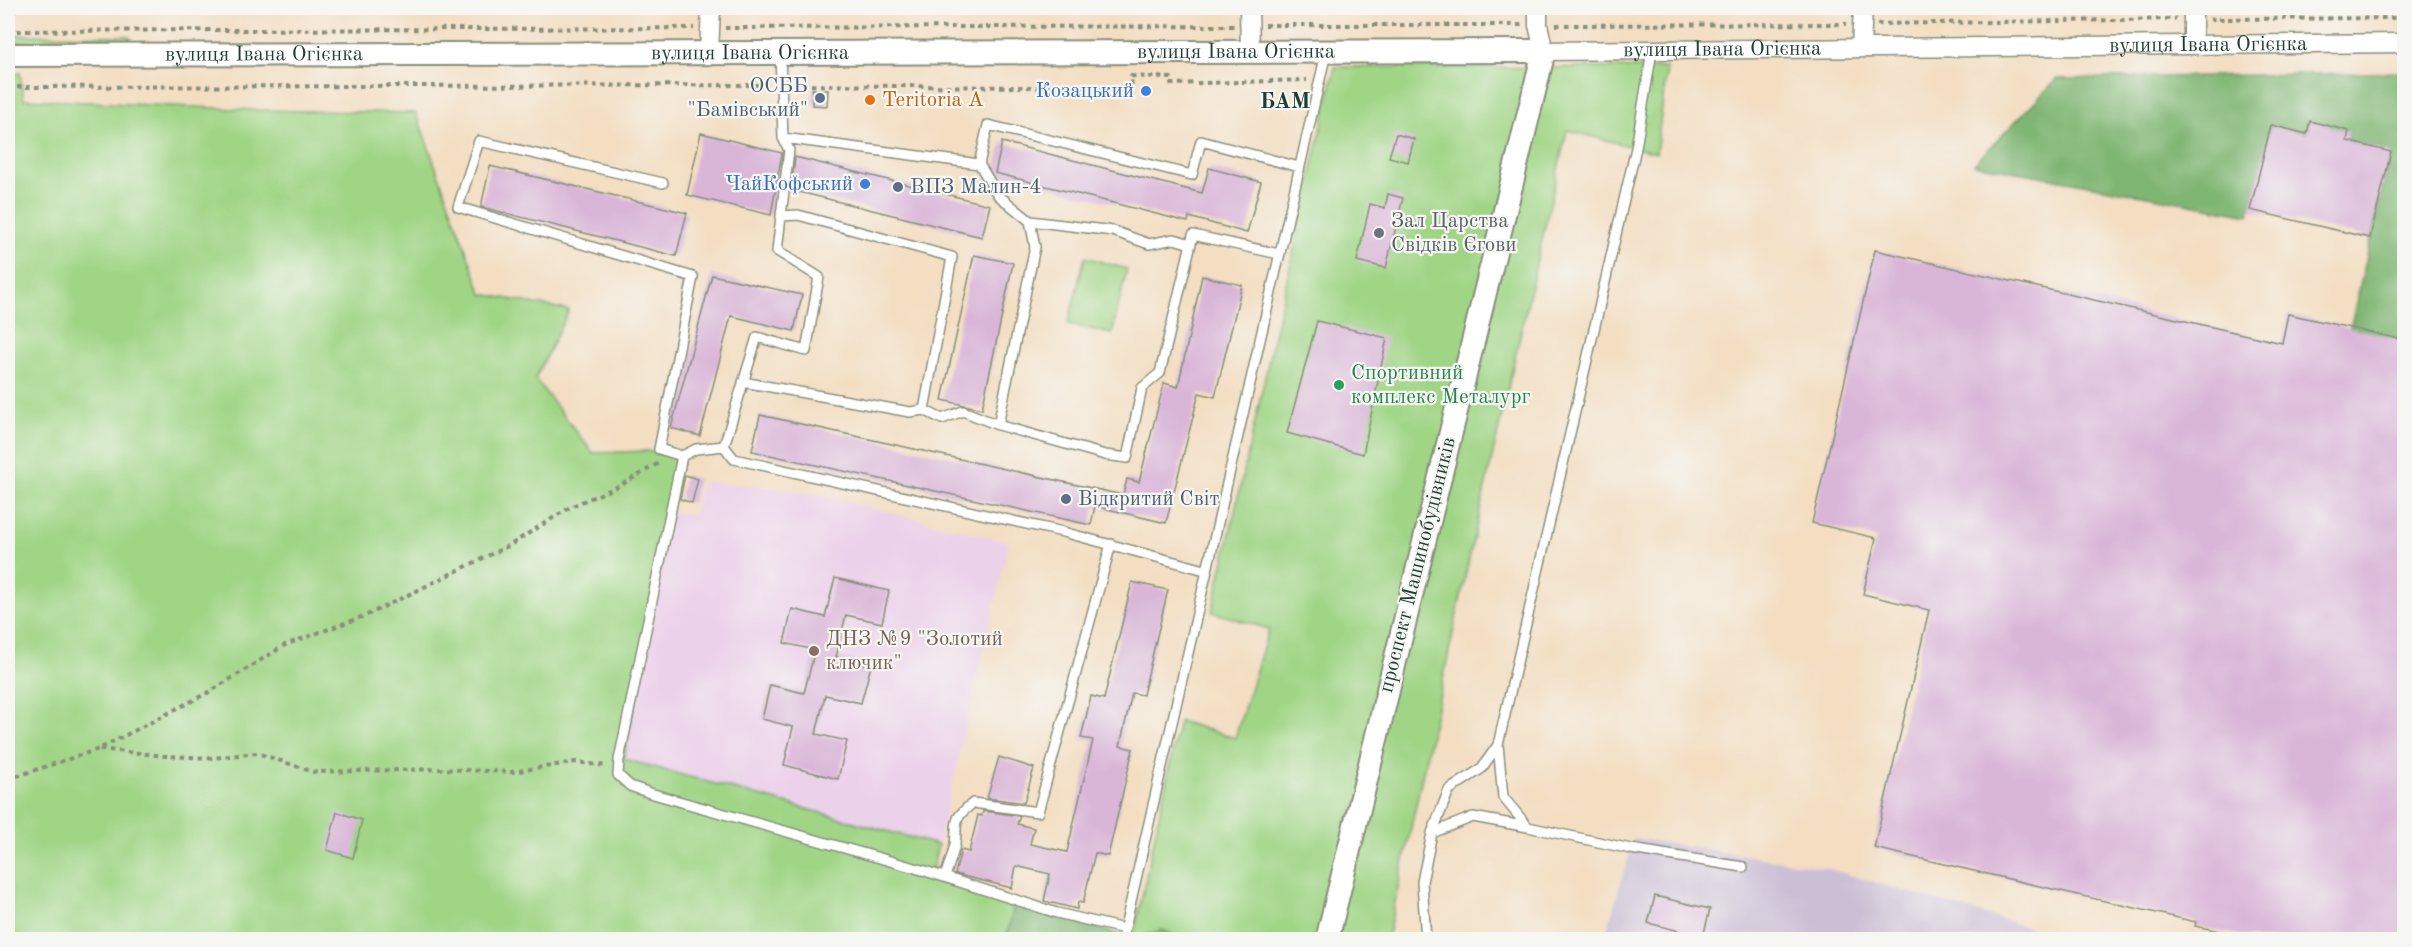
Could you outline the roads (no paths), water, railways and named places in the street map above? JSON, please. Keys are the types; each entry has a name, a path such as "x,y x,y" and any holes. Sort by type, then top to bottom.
{"street":[{"path":"709,52 711,8"},
{"path":"2193,13 2193,44"},
{"path":"1249,16 1250,51"},
{"path":"1538,16 1544,51"},
{"path":"1861,47 1862,16"},
{"name":"вулиця Івана Огієнка","path":"69,54 1652,51 2404,43"},
{"name":"проспект Машинобудівників","path":"1327,939 1544,51"},
{"path":"8,55 69,54"},
{"path":"8,65 69,54"}],"lane":[{"path":"1122,939 1205,570 1327,51"},
{"path":"1528,827 1503,797 1498,745 1636,147 1652,51"},
{"path":"724,446 757,337 806,351 819,277 777,251 789,150 783,138 780,52"},
{"path":"1191,244 1174,239 1149,244 1113,231 1030,221 998,195 979,164 988,125 1192,175 1201,141 1299,168"},
{"path":"783,138 979,164"},
{"path":"663,183 479,141 458,207 693,277 658,448 682,456 696,449 724,446"},
{"path":"781,216 798,215 952,257 924,410"},
{"path":"998,425 1035,248 1030,221"},
{"path":"743,382 910,412 924,410 942,419 963,411 998,425 1105,455 1127,458 1142,388 1160,373 1193,235 1279,254"},
{"path":"724,446 734,459 1111,544 1205,570"},
{"path":"682,456 619,760 618,776 630,786 650,793 945,877 1057,913 1124,929"},
{"path":"945,877 955,843 954,828 960,813 973,803 1038,812 1111,544"},
{"path":"1426,939 1422,882 1432,833 1449,790 1481,769 1498,745"},
{"path":"1432,833 1473,817 1631,849 1743,867"}],"place":[{"name":"Козацький","path":"1146,91"},
{"name":"ОСББ \"Бамівський\"","path":"820,98"},
{"name":"Teritoria A","path":"870,100"},
{"name":"ЧайКофський","path":"865,184"},
{"name":"ВПЗ Малин-4","path":"898,187"},
{"name":"Зал Царства Свідків Єгови","path":"1379,233"},
{"name":"Спортивний комплекс Металург","path":"1339,385"},
{"name":"Відкритий Світ","path":"1066,499"},
{"name":"ДНЗ №9 \"Золотий ключик\"","path":"814,651"}],"district":[{"name":"БАМ","path":"1285,102"}]}
